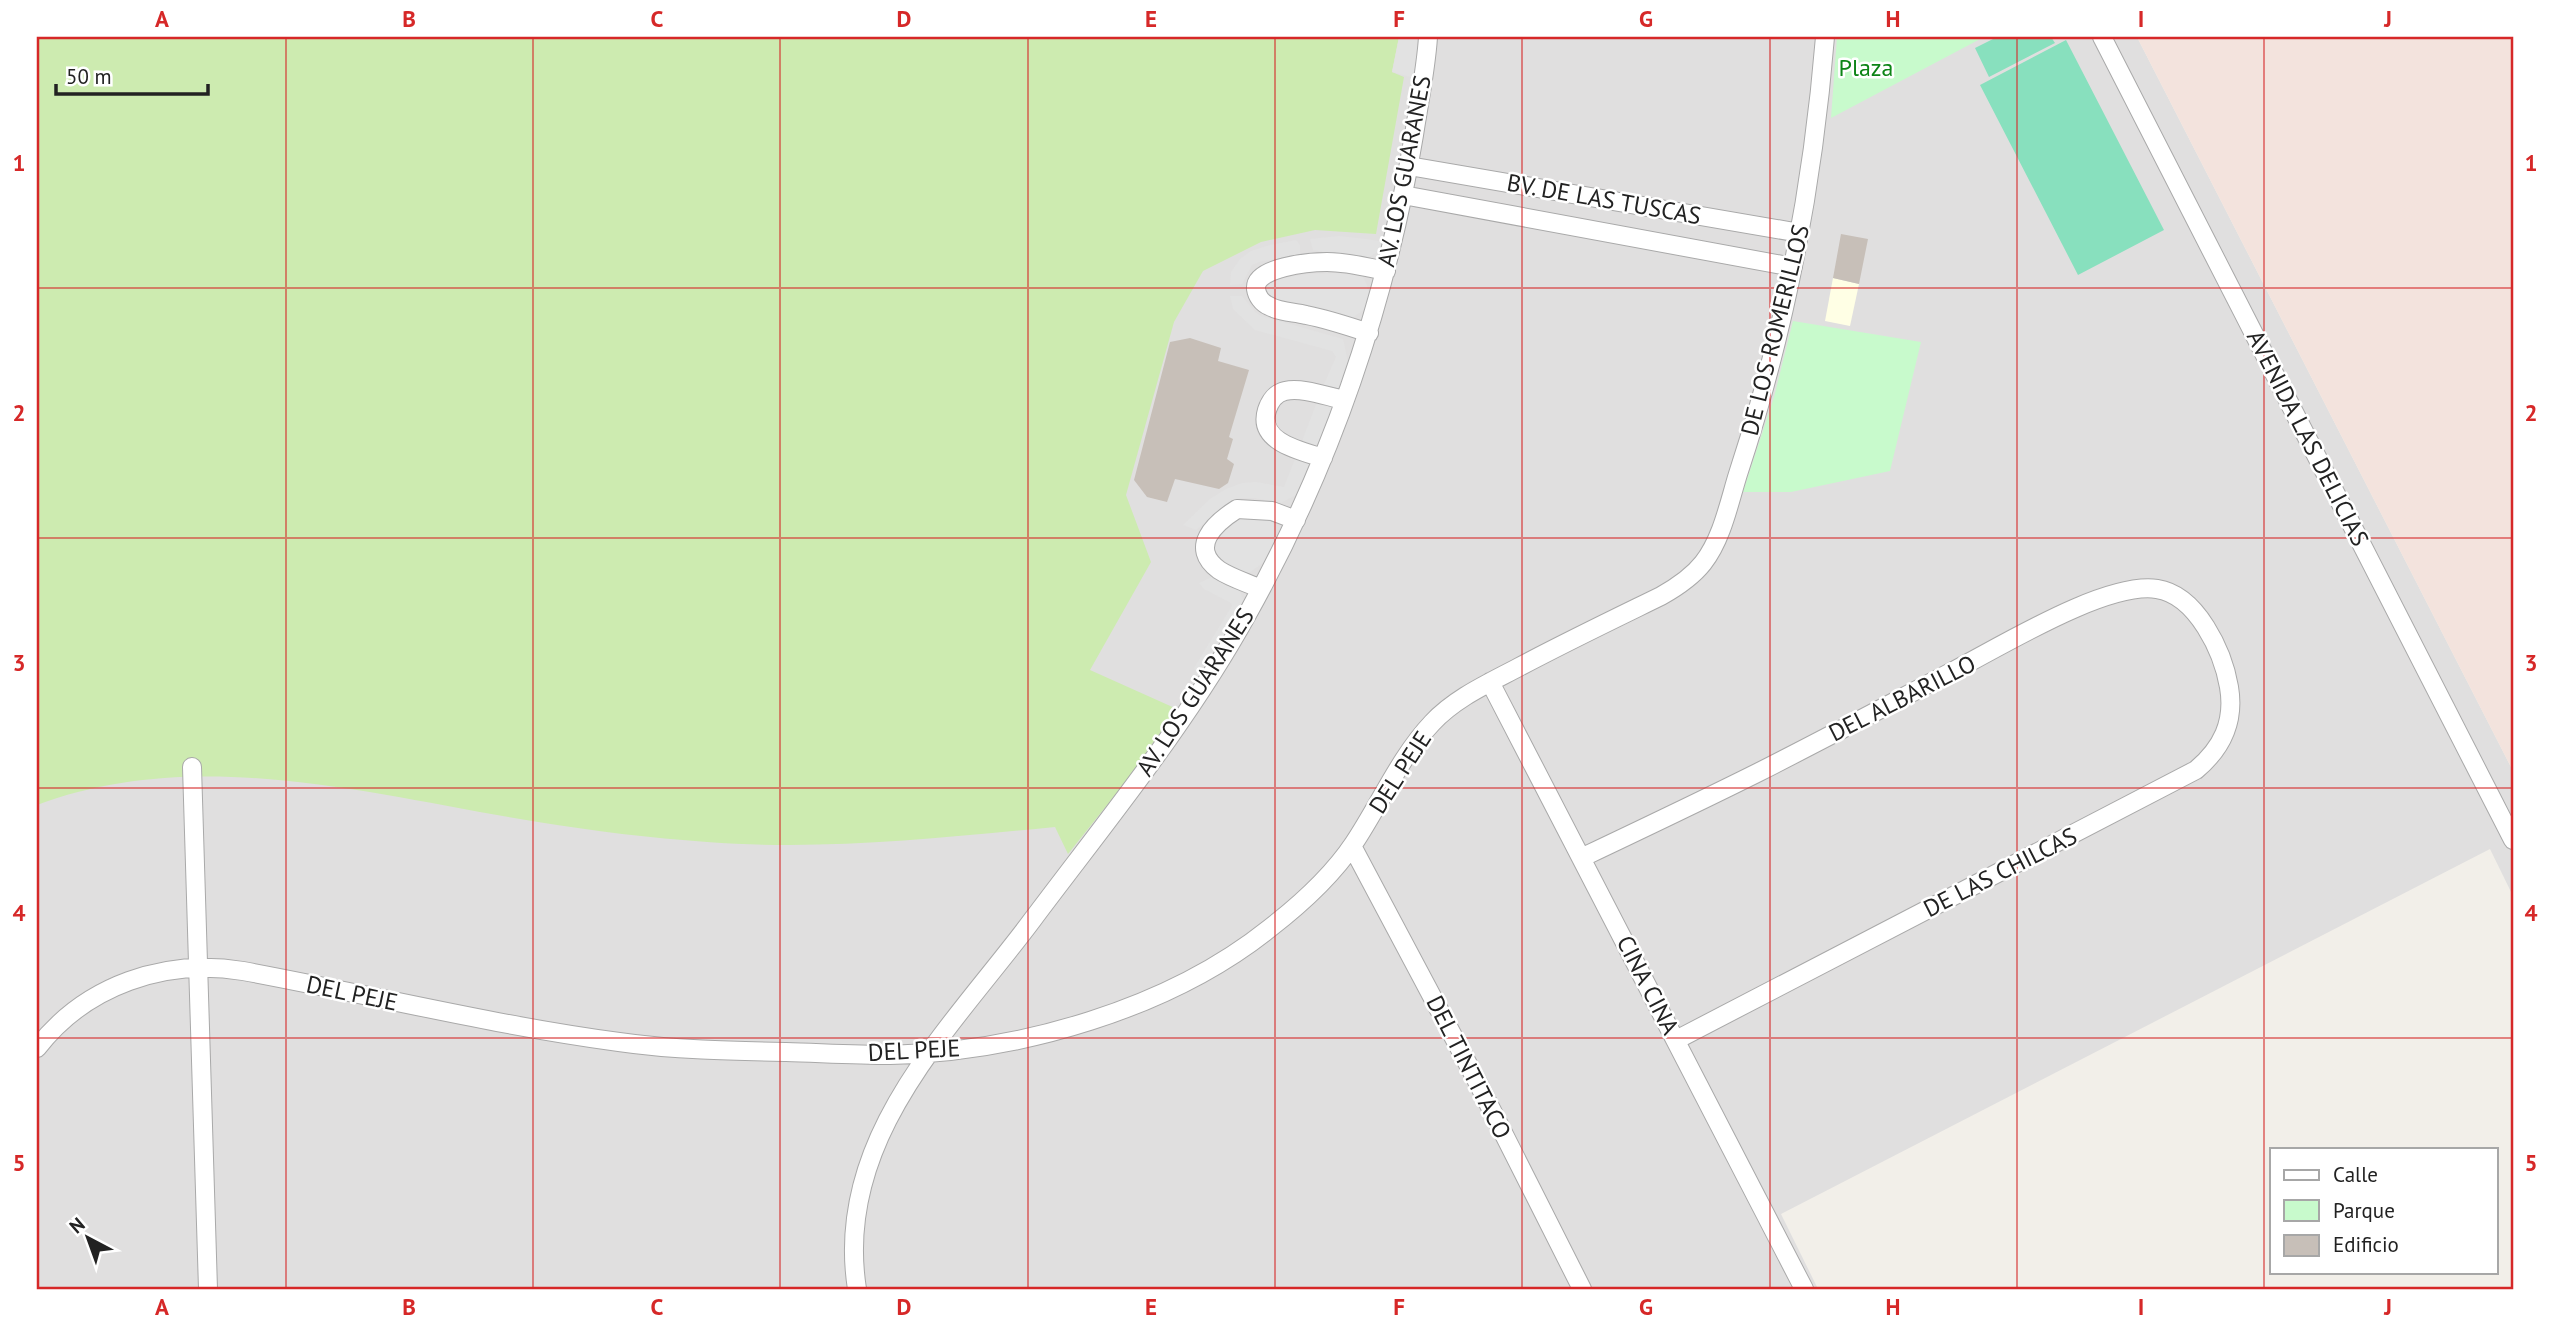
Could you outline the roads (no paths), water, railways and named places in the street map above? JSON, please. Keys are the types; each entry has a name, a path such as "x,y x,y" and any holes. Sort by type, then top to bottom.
{"street":[{"name":"AV. LOS GUARANES","path":"857,1289 853,1249 855,1225 869,1164 909,1078 1026,929 1167,741 1226,651 1296,520 1345,400 1369,333 1386,271 1409,166 1428,37"},
{"name":"DE LOS ROMERILLOS","path":"1661,596 1693,574 1704,562 1717,537 1744,456 1800,233 1818,120 1825,37"},
{"name":"AVENIDA LAS DELICIAS","path":"2102,37 2513,840"},
{"name":"BV. DE LAS TUSCAS","path":"1409,166 1800,233"},
{"name":"BV. DE LAS TUSCAS","path":"1403,195 1793,267"},
{"path":"1369,333 1270,307 1262,302 1256,293 1256,284 1262,276 1271,271 1310,263 1352,264 1386,271"},
{"path":"1323,458 1281,443 1272,435 1266,425 1270,402 1287,390 1345,400"},
{"path":"1261,589 1220,571 1212,563 1206,550 1205,539 1213,527 1237,509 1272,511 1296,520"},
{"name":"DEL ALBARILLO","path":"1583,857 1757,773 2079,606 2101,598 2138,589 2159,589 2189,607 2213,640"},
{"name":"DEL PEJE","path":"37,1048 67,1015 91,997 155,973 197,967 217,967 277,977 440,1012 622,1043 721,1050 890,1055 993,1044 1060,1029 1103,1017 1180,984 1240,951 1270,929 1316,887 1352,846 1413,747 1430,724 1445,710 1490,682 1661,596"},
{"name":"DE LAS CHILCAS","path":"1676,1040 2196,770 2212,757 2230,718 2229,687 2213,640"},
{"name":"CINA CINA","path":"1490,682 1583,857 1804,1289"},
{"path":"192,767 208,1289"},
{"name":"DEL TINTITACO","path":"1352,846 1472,1071 1582,1289"}],"park label":[{"name":"Plaza","path":"1866,67"}]}
